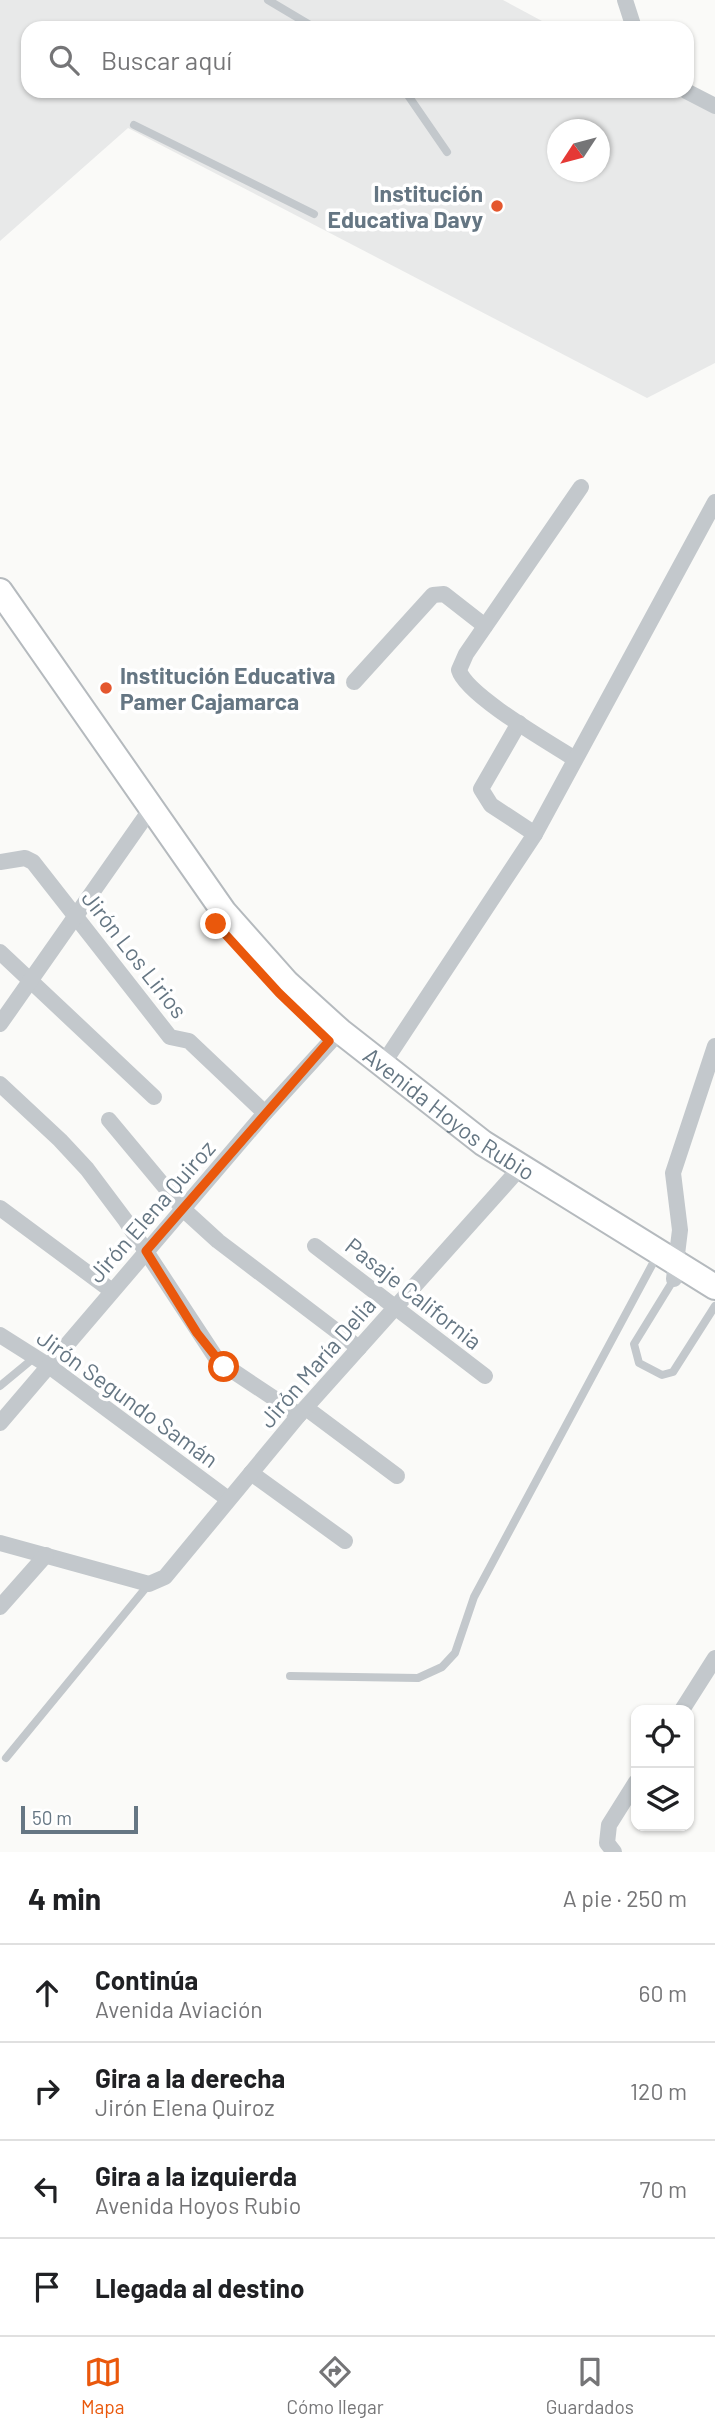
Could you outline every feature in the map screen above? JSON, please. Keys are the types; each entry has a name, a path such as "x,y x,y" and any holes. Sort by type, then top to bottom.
{"main road":[{"name":"Avenida Hoyos Rubio","path":"0,591 29,648 240,953 428,1120 675,1271 715,1305"},
{"name":"Avenida Hoyos Rubio","path":"0,620 29,648"},
{"name":"Avenida Hoyos Rubio","path":"334,1036 383,1064 515,1173 652,1265 715,1287"}],"street":[{"path":"625,0 632,21"},
{"path":"694,95 715,106"},
{"path":"575,759 519,723 461,678 460,663 581,487"},
{"path":"383,1064 534,834 715,502"},
{"path":"354,682 433,595 444,594 485,626"},
{"path":"519,723 481,789 492,805 534,834"},
{"path":"0,1024 146,816"},
{"name":"Jirón Los Lirios","path":"0,862 24,858 33,862 170,1037 189,1041 265,1113"},
{"path":"0,952 154,1097"},
{"name":"Jirón Elena Quiroz","path":"0,1423 334,1036"},
{"path":"675,1271 680,1230 673,1173 715,1046"},
{"path":"0,1084 87,1169 146,1251 218,1361 302,1412 397,1476"},
{"path":"109,1120 184,1210 242,1261 359,1348"},
{"name":"Jirón María Delia","path":"149,1584 165,1577 302,1412 515,1173"},
{"path":"0,1208 112,1291"},
{"name":"Pasaje California","path":"315,1246 485,1376"},
{"name":"Jirón Segundo Samán","path":"0,1335 49,1366 228,1499"},
{"path":"251,1473 345,1541"},
{"path":"0,1543 149,1584"},
{"path":"0,1607 46,1555"},
{"path":"685,1705 715,1658"},
{"path":"610,1847 609,1825 631,1790"}],"lane":[{"path":"268,0 303,21"},
{"path":"410,98 447,152"},
{"path":"134,125 314,214"},
{"path":"290,1676 418,1678 443,1667 455,1653 474,1597 652,1265"},
{"path":"675,1271 634,1344 639,1363 662,1375 673,1372 715,1305"},
{"path":"0,1386 35,1357"},
{"path":"6,1758 149,1584"}],"shaded area":[{"name":"Institución Educativa Davy","path":"0,0 503,0 542,21 21,21 21,98 686,98 715,113 715,363 647,398 128,128 0,241"}],"place":[{"name":"Institución Educativa Davy","path":"497,206"},
{"name":"Institución Educativa Pamer Cajamarca","path":"106,688"}],"route":[{"path":"216,924 240,953 329,1041 146,1251 197,1333 224,1367"}]}
